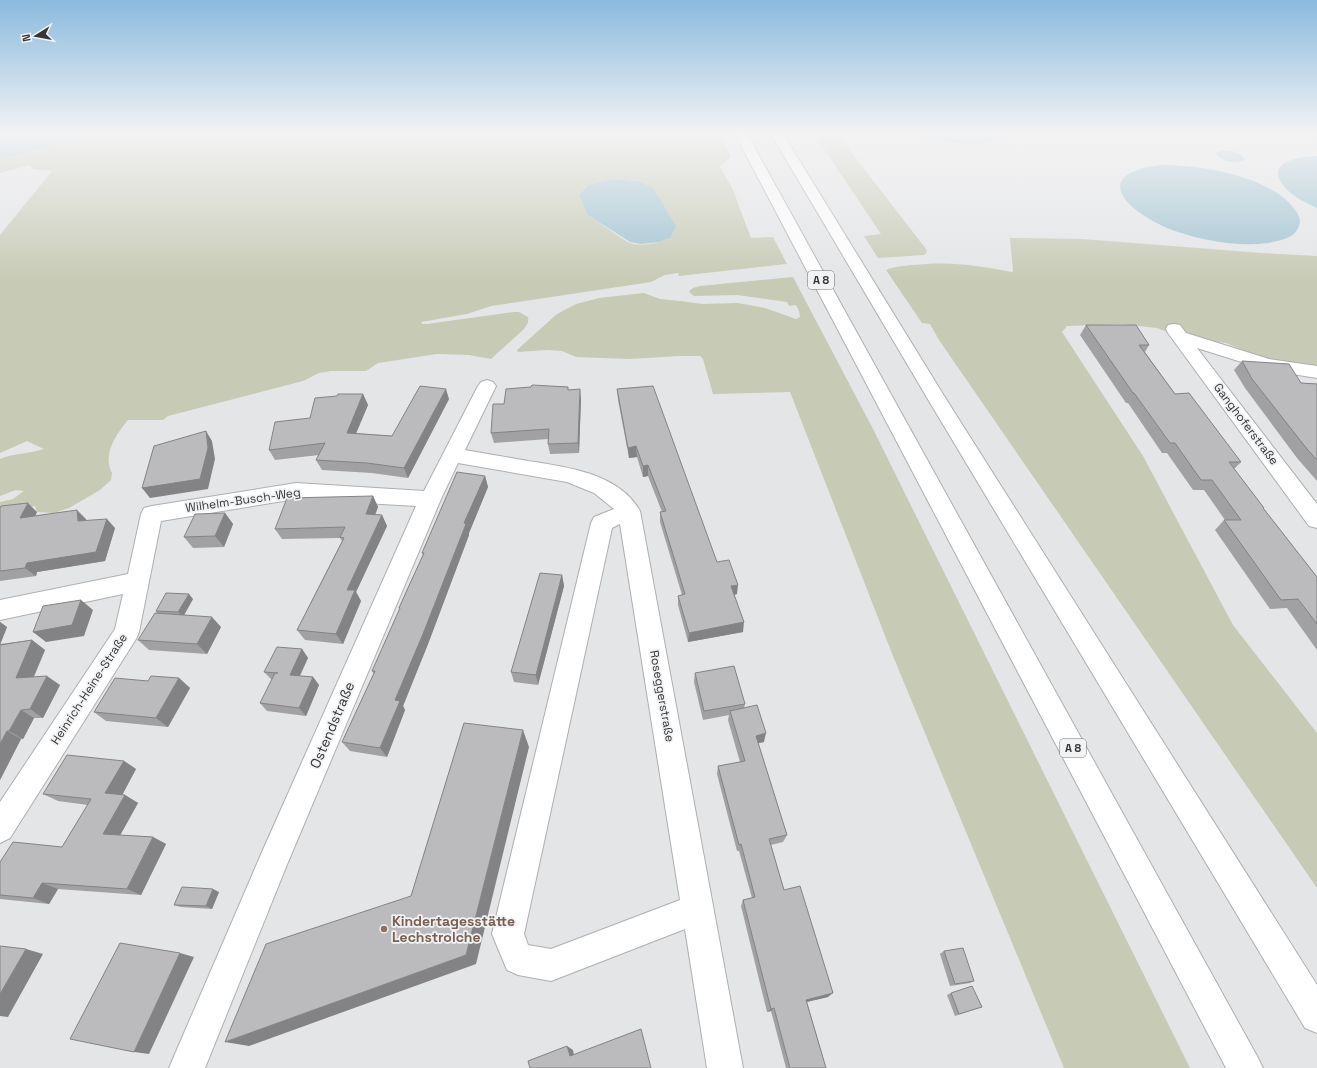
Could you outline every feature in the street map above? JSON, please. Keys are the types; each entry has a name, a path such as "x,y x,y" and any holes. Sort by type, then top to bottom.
{"main road":[{"name":"A 8","path":"768,184 1245,1068"},
{"path":"807,184 938,401 1317,1016"},
{"name":"Ganghoferstraße","path":"1317,372 1267,364 1177,333 1317,520"},
{"name":"Ostendstraße","path":"187,1068 273,863 430,499 487,386"},
{"path":"452,455 567,475 585,480 601,487 617,497 629,511 602,522 508,934 518,960 551,965 697,909"},
{"name":"Wilhelm-Busch-Weg","path":"152,514 296,491 430,499"},
{"name":"Roseggerstraße","path":"629,511 669,735 697,909 725,1068"},
{"name":"Heinrich-Heine-Straße","path":"0,828 127,632 152,514"},
{"path":"0,610 138,581"}],"green space":[{"path":"42,184 594,184 589,185 588,215 621,238 630,243 640,245 650,244 670,238 639,184 730,184 751,238 773,237 787,264 679,276 678,273 665,275 651,282 491,306 467,314 421,322 423,324 427,324 514,312 519,312 528,317 527,324 523,330 491,359 469,355 437,354 378,363 366,371 331,371 319,373 303,381 168,416 163,420 128,420 115,438 110,452 109,466 112,473 111,480 100,490 69,508 54,513 37,512 35,506 25,507 0,517 0,502 13,499 24,491 16,490 0,496 0,459 44,449 27,441 0,453 0,235"},
{"path":"847,184 876,184 927,252 924,255 878,258 864,236 881,234"},
{"path":"1010,238 1082,239 1317,256 1317,371 1267,360 1226,343 1180,337 1157,328 1121,324 1067,326 1062,332 1143,456 1233,625 1317,733 1317,888 939,340 930,324 922,323 886,270 903,266 939,263 975,266 1012,272"},
{"path":"793,277 873,429 1190,1068 1064,1068 893,656 790,392 713,394 703,359 700,356 630,359 576,357 562,351 547,350 518,352 517,350 557,314 576,304 599,298 644,293 660,299 702,304 738,303 765,308 796,319 800,317 796,305 789,306 787,302 737,295 694,296 689,291 700,286"}],"water":[{"path":"643,184 653,188 676,226 670,238 659,242 641,244 630,242 588,215 579,195 589,185"},
{"path":"1121,184 1259,184 1284,198 1298,215 1300,220 1299,227 1292,236 1268,243 1234,244 1200,238 1162,226 1146,217 1133,207 1124,197 1120,187"},
{"path":"1282,184 1317,184 1317,208 1298,198"}],"building":[{"path":"1086,325 1136,325 1149,345 1139,345 1175,394 1189,393 1241,462 1229,462 1317,577 1317,624 1298,599 1281,600 1224,520 1241,520 1212,480 1201,480 1175,443 1170,443"},
{"path":"1242,361 1289,364 1301,383 1317,384 1317,460 1252,379"},
{"path":"532,385 568,387 568,390 580,389 578,443 548,444 549,429 491,433 493,404 504,404 506,389 531,387"},
{"path":"420,386 446,389 404,468 367,463 316,460 325,443 269,450 275,422 310,418 315,398 337,396 338,394 363,394 347,433 392,436"},
{"path":"653,386 717,562 729,560 738,585 731,586 744,622 689,633 678,596 685,594 660,512 666,511 648,465 643,466 636,446 628,448 617,389"},
{"path":"206,431 208,448 200,479 142,488 154,446"},
{"path":"457,472 485,476 464,523 466,524 423,634 395,700 400,701 380,748 342,742 375,671 372,671 424,553 422,553"},
{"path":"373,496 366,514 382,515 347,590 355,590 336,634 297,630 344,538 340,537 345,527 275,529 287,498"},
{"path":"28,503 20,518 77,510 78,521 107,519 96,552 27,563 25,568 0,571 0,508 1,506"},
{"path":"225,513 215,536 184,537 195,514"},
{"path":"540,573 562,575 536,675 511,672"},
{"path":"166,593 189,594 178,612 156,611"},
{"path":"81,600 72,625 33,632 43,606"},
{"path":"155,613 212,617 197,644 138,640"},
{"path":"32,640 16,678 47,676 30,709 21,710 0,744 0,645"},
{"path":"277,647 302,649 290,675 313,677 299,708 260,703 275,673 278,673 264,672"},
{"path":"734,666 745,704 704,711 695,673"},
{"path":"151,676 179,678 156,718 94,712 115,678 148,681"},
{"path":"757,705 766,733 756,736 787,835 769,839 784,890 800,886 833,993 806,1000 826,1068 790,1068 774,1008 771,1009 743,900 755,897 741,844 739,845 718,766 745,761 730,711"},
{"path":"464,723 523,730 466,955 225,1042 266,944 411,896"},
{"path":"67,755 124,761 105,793 125,795 103,834 153,837 127,889 42,883 33,898 0,895 0,862 13,842 62,847 91,799 43,794"},
{"path":"182,887 213,889 206,906 174,905"},
{"path":"120,943 180,953 134,1052 70,1039"},
{"path":"0,946 26,949 0,994"},
{"path":"963,948 974,981 955,984 944,951"},
{"path":"972,986 982,1007 959,1014 951,993"},
{"path":"641,1029 651,1068 530,1068 528,1061 567,1046 570,1056"}],"place":[{"name":"Kindertagesstätte Lechstrolche","path":"384,929"}]}
